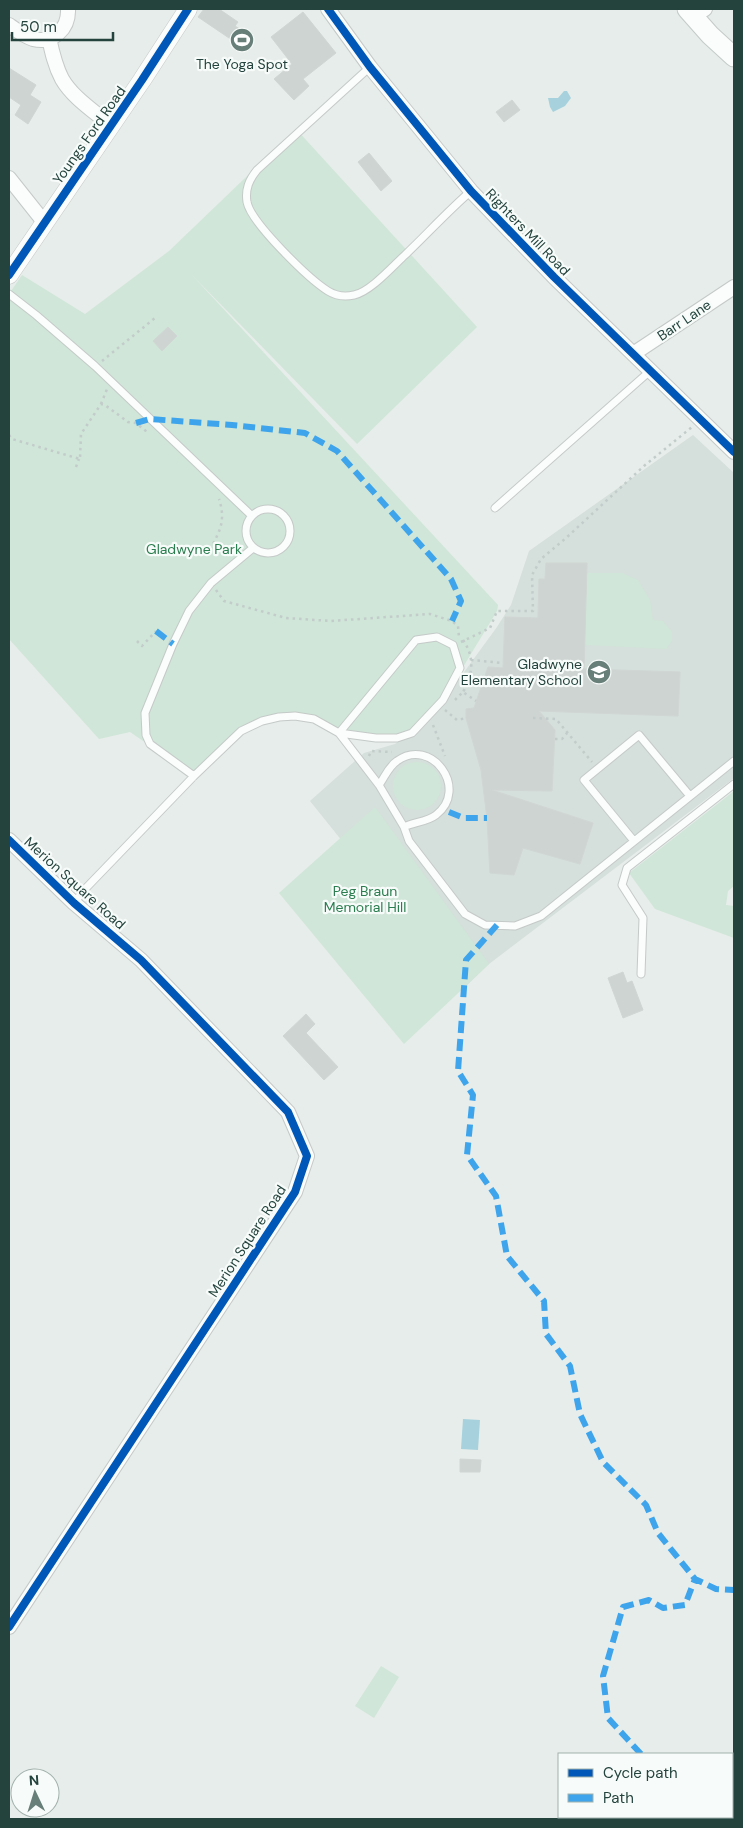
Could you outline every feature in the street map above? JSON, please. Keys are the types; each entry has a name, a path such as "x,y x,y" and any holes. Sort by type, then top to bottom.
{"main road":[{"path":"695,11 710,34 734,57"}],"street":[{"path":"9,25 33,39 49,38 63,30 68,21 68,9"},
{"name":"Youngs Ford Road","path":"9,275 188,9"},
{"name":"Righters Mill Road","path":"328,9 370,67 471,191 554,278 734,452"},
{"path":"49,38 57,68 63,81 77,97 110,125"},
{"path":"9,178 44,222"},
{"name":"Barr Lane","path":"633,354 734,287"},
{"name":"Merion Square Road","path":"9,840 74,903 141,960 288,1112 307,1156 295,1192 9,1627"}],"lane":[{"path":"370,67 257,170 248,182 247,193 247,204 254,217 289,257 329,292 340,296 356,295 378,281 471,191"},
{"path":"9,294 96,366 252,516"},
{"path":"495,508 650,371"},
{"path":"268,509 280,512 288,522 291,534 286,545 276,552 264,554 253,548 246,536 248,522 252,516 256,512 268,509"},
{"path":"194,776 150,744 146,735 145,713 181,626 200,595 211,583 253,548"},
{"path":"74,903 194,776 241,731 262,721 295,716 314,719 339,733 376,738 397,738 412,733 443,700 460,668 453,645 437,637 416,640 339,733"},
{"path":"339,733 378,785 404,827 409,841 465,914 485,925 515,926 541,916 734,762"},
{"path":"634,841 584,780 639,735 690,796"},
{"path":"378,785 389,769 397,761 407,756 419,755 430,758 439,764 446,773 449,784 449,796 444,806 437,814 427,820 415,822 404,827"},
{"path":"641,974 643,918 622,885 627,868 734,784"}],"path":[{"path":"96,366 155,318"},
{"path":"76,467 81,455 81,434 101,404 111,382"},
{"path":"101,404 104,404 128,422 136,423 148,432"},
{"path":"453,645 490,628 497,611 533,612 532,574 541,559 644,466 701,420"},
{"path":"9,435 12,439 79,459"},
{"path":"206,555 223,521 221,506 215,492"},
{"path":"211,583 224,601 286,618 331,621 418,614 442,616 452,620 458,626 460,631 459,637 464,640 470,650 472,670 464,692 451,704"},
{"path":"138,641 142,646 156,631"},
{"path":"471,660 503,663"},
{"path":"464,692 476,701"},
{"path":"439,717 445,710 457,720 466,718"},
{"path":"533,718 556,720 597,769"},
{"path":"428,731 433,725 449,762"},
{"path":"555,739 562,739 567,733"},
{"path":"373,762 370,756 371,751 392,752 400,750"},
{"path":"388,759 392,752"},
{"path":"438,753 445,756"}],"shaded area":[{"name":"Gladwyne Elementary School","path":"693,435 734,473 734,778 489,964 462,990 310,801 364,753 395,744 432,716 511,605 529,551"}],"green space":[{"name":"Gladwyne Park","path":"296,129 477,327 357,444 191,274 498,605 497,611 443,700 412,733 397,738 339,733 314,719 279,717 241,731 194,776 130,732 99,739 9,639 9,294 22,275 85,314 169,251"},
{"path":"587,573 622,573 638,580 650,600 653,620 663,621 672,632 672,641 666,649 585,645"},
{"path":"417,762 426,764 434,769 439,777 441,786 439,795 434,803 426,808 417,810 408,808 400,803 395,795 393,786 395,777 400,769 408,764"},
{"path":"734,791 734,886 728,891 726,905 734,906 734,938 655,909 629,873"},
{"name":"Peg Braun Memorial Hill","path":"375,807 489,964 404,1044 279,893"},
{"path":"381,1666 399,1677 374,1718 355,1706"}],"water":[{"path":"564,91 567,91 571,98 565,106 553,112 548,98 558,98"},
{"path":"463,1419 480,1420 478,1450 461,1449"}],"building":[{"path":"204,9 219,9 238,22 235,26 252,37 243,51 230,43 232,40 198,17"},
{"path":"303,12 336,53 303,79 309,86 294,100 274,79 292,64 271,37"},
{"path":"9,68 36,85 30,95 41,102 28,124 15,115 21,105 9,97"},
{"path":"512,100 520,110 504,122 496,112"},
{"path":"369,153 392,181 381,191 358,162"},
{"path":"168,327 177,336 162,351 153,341"},
{"path":"546,563 587,563 584,669 680,672 678,716 539,711 555,730 552,791 492,790 593,823 580,864 523,848 514,875 490,873 487,818 481,770 466,718 466,709 474,708 488,667 503,668 505,617 538,618 539,579 545,579"},
{"path":"623,972 627,983 632,981 643,1010 623,1018 608,978"},
{"path":"306,1014 315,1024 306,1033 338,1067 324,1080 283,1036"},
{"path":"460,1459 481,1460 480,1472 460,1472"}],"marked path":[{"path":"136,423 150,419 305,433 337,451 451,579 461,601 452,621"},
{"path":"156,631 173,644"},
{"path":"449,812 464,818 487,818"},
{"path":"497,925 466,960 458,1071 473,1095 467,1155 496,1196 507,1256 544,1301 546,1334 570,1366 580,1414 603,1462 646,1505 658,1533 695,1579 716,1589 734,1590"},
{"path":"640,1753 608,1718 603,1676 623,1607 649,1600 663,1608 685,1605 695,1579"}],"cycle path":[{"path":"9,275 188,9"},
{"path":"328,9 370,67 471,191 554,277 734,452"},
{"path":"9,840 74,903 141,960 288,1112 307,1156 295,1192 9,1627"}],"place":[{"name":"The Yoga Spot","path":"242,40"},
{"name":"Gladwyne Elementary School","path":"599,672"}]}
